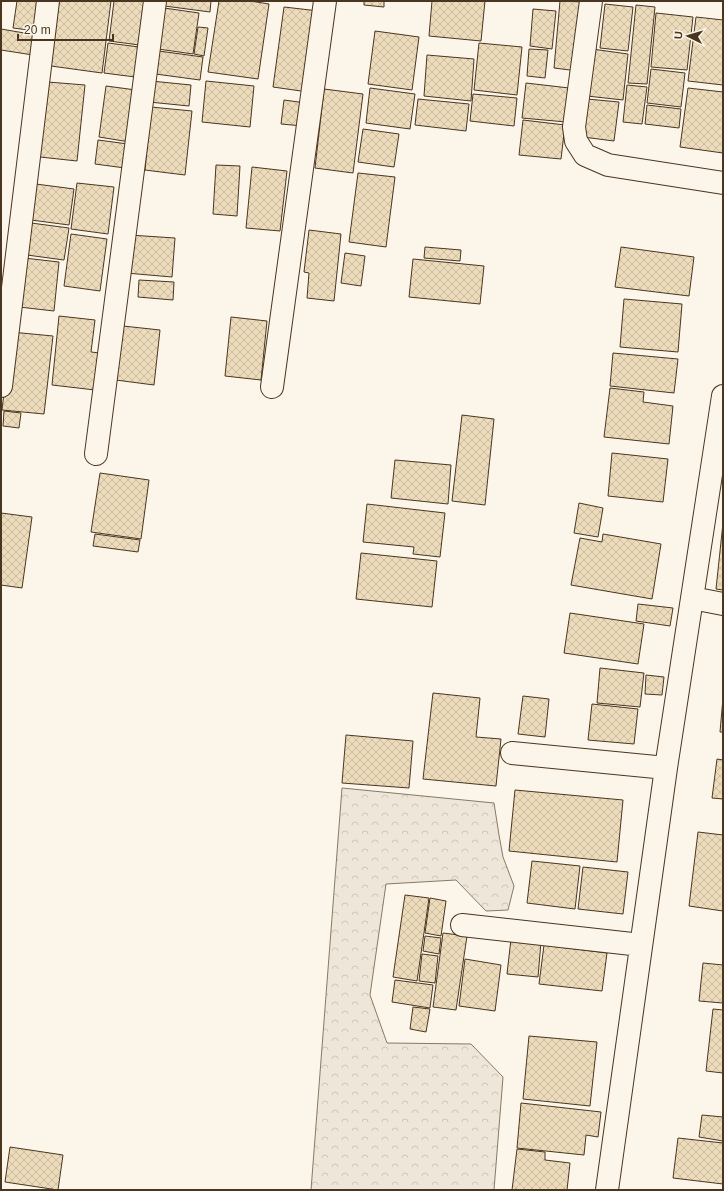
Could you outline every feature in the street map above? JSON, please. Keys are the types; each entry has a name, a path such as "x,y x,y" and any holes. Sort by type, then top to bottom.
{"street":[{"path":"1,386 48,1"},
{"path":"96,454 156,1"},
{"path":"272,387 325,1"},
{"path":"591,1 574,127 576,141 585,155 608,166 723,183"},
{"path":"607,1190 666,768 723,396"},
{"path":"692,598 723,604"},
{"path":"512,753 666,768"},
{"path":"462,925 641,945"}],"green space":[{"path":"342,788 494,803 503,857 514,886 508,910 486,911 456,880 386,884 370,995 387,1043 471,1044 503,1077 494,1190 311,1190"}],"building":[{"path":"17,1 42,1 37,31 13,28"},
{"path":"59,1 111,1 102,73 51,66"},
{"path":"114,1 153,1 147,46 109,41"},
{"path":"158,1 211,1 210,12 157,5"},
{"path":"219,1 250,1 269,4 258,79 208,72"},
{"path":"364,1 384,1 384,7 364,5"},
{"path":"432,1 485,1 481,41 429,36"},
{"path":"560,1 584,2 578,71 554,68"},
{"path":"605,4 633,7 628,51 600,48"},
{"path":"636,5 655,7 647,84 628,83"},
{"path":"157,7 199,13 193,54 151,48"},
{"path":"284,7 319,11 308,92 273,87"},
{"path":"533,9 556,11 552,49 530,46"},
{"path":"656,13 693,17 687,70 651,67"},
{"path":"696,17 723,20 723,85 688,81"},
{"path":"198,27 208,28 204,56 194,54"},
{"path":"1,29 36,35 33,55 1,50"},
{"path":"375,31 419,37 412,90 368,84"},
{"path":"108,43 147,48 143,78 104,73"},
{"path":"479,43 522,47 517,95 474,90"},
{"path":"529,49 548,50 545,78 527,76"},
{"path":"592,49 628,54 623,100 587,96"},
{"path":"151,50 203,57 200,80 148,73"},
{"path":"427,55 474,59 471,101 424,96"},
{"path":"651,69 685,73 681,107 647,103"},
{"path":"151,81 191,85 189,106 149,102"},
{"path":"206,81 254,86 250,127 202,122"},
{"path":"48,82 85,85 77,161 40,157"},
{"path":"526,83 569,88 566,122 522,118"},
{"path":"627,85 647,87 642,124 623,122"},
{"path":"106,86 136,90 130,142 99,137"},
{"path":"370,88 415,94 410,129 366,123"},
{"path":"688,88 723,92 723,153 680,147"},
{"path":"324,89 363,94 353,173 315,168"},
{"path":"473,94 517,98 514,126 470,121"},
{"path":"418,99 469,104 466,131 415,125"},
{"path":"587,99 619,102 614,141 583,137"},
{"path":"284,100 306,103 303,126 281,124"},
{"path":"647,105 681,109 679,128 645,124"},
{"path":"151,107 192,111 185,175 145,170"},
{"path":"523,120 565,125 561,159 519,155"},
{"path":"363,129 399,134 394,167 358,162"},
{"path":"98,140 128,144 125,168 95,164"},
{"path":"216,165 240,166 237,216 213,214"},
{"path":"252,167 287,171 280,231 246,228"},
{"path":"358,173 395,177 386,247 349,242"},
{"path":"77,183 114,187 108,234 71,229"},
{"path":"36,184 74,189 69,225 31,220"},
{"path":"31,223 69,228 64,260 27,255"},
{"path":"309,230 341,234 334,301 307,298 309,273 304,272"},
{"path":"71,234 107,239 100,291 64,286"},
{"path":"129,235 175,238 172,277 126,273"},
{"path":"425,247 461,250 460,261 424,258"},
{"path":"621,247 694,257 689,296 615,287"},
{"path":"345,253 365,256 361,286 341,283"},
{"path":"24,258 59,262 54,311 19,307"},
{"path":"413,259 484,266 480,304 409,297"},
{"path":"139,280 174,282 173,300 138,297"},
{"path":"624,299 682,304 678,352 620,347"},
{"path":"59,316 95,320 91,352 100,353 95,390 52,385"},
{"path":"231,317 267,321 261,380 225,376"},
{"path":"123,326 160,330 154,385 116,380"},
{"path":"11,332 53,336 44,414 2,410"},
{"path":"613,353 678,359 674,393 610,386"},
{"path":"610,388 644,392 643,402 673,406 669,444 604,437"},
{"path":"4,411 21,413 19,428 3,426"},
{"path":"462,415 494,419 485,505 452,501"},
{"path":"612,453 668,459 663,502 608,496"},
{"path":"395,460 451,465 448,504 391,498"},
{"path":"100,473 149,480 141,539 91,532"},
{"path":"579,503 603,508 598,537 574,533"},
{"path":"367,504 445,513 440,557 413,554 414,547 363,542"},
{"path":"1,513 32,517 22,588 1,585"},
{"path":"723,523 723,590 716,589"},
{"path":"95,534 140,540 138,552 93,546"},
{"path":"603,534 661,544 652,599 571,585 580,538 602,542"},
{"path":"361,553 437,561 432,607 356,599"},
{"path":"638,604 673,608 670,626 636,621"},
{"path":"570,613 644,624 638,664 564,653"},
{"path":"600,668 644,673 640,707 597,703"},
{"path":"646,675 664,677 662,695 645,694"},
{"path":"433,693 480,698 476,737 501,739 496,786 423,779"},
{"path":"523,696 549,699 545,737 518,734"},
{"path":"723,698 723,732 720,732"},
{"path":"592,704 638,709 634,744 588,740"},
{"path":"346,735 413,741 409,788 342,783"},
{"path":"717,759 723,760 723,799 712,798"},
{"path":"515,790 623,800 617,862 509,851"},
{"path":"698,832 723,835 723,911 689,906"},
{"path":"532,861 580,866 575,909 527,903"},
{"path":"583,867 628,872 623,914 578,909"},
{"path":"405,895 429,898 417,981 393,977"},
{"path":"430,898 446,901 441,936 425,933"},
{"path":"443,933 467,936 456,1010 433,1007"},
{"path":"425,936 441,938 439,954 423,951"},
{"path":"511,939 541,942 538,977 507,974"},
{"path":"544,945 607,953 602,991 539,984"},
{"path":"422,954 438,956 435,983 419,981"},
{"path":"465,959 501,965 495,1011 459,1006"},
{"path":"703,963 723,965 723,1003 699,1001"},
{"path":"395,980 433,985 430,1008 392,1002"},
{"path":"413,1007 430,1009 426,1032 410,1029"},
{"path":"713,1009 723,1010 723,1073 706,1071"},
{"path":"529,1036 597,1042 590,1106 523,1099"},
{"path":"521,1103 601,1112 598,1137 586,1135 584,1155 517,1148"},
{"path":"702,1115 723,1117 723,1141 699,1137"},
{"path":"678,1138 723,1143 723,1184 673,1178"},
{"path":"10,1147 63,1155 58,1190 5,1182"},
{"path":"517,1149 545,1152 545,1160 570,1163 567,1190 512,1190"}]}
